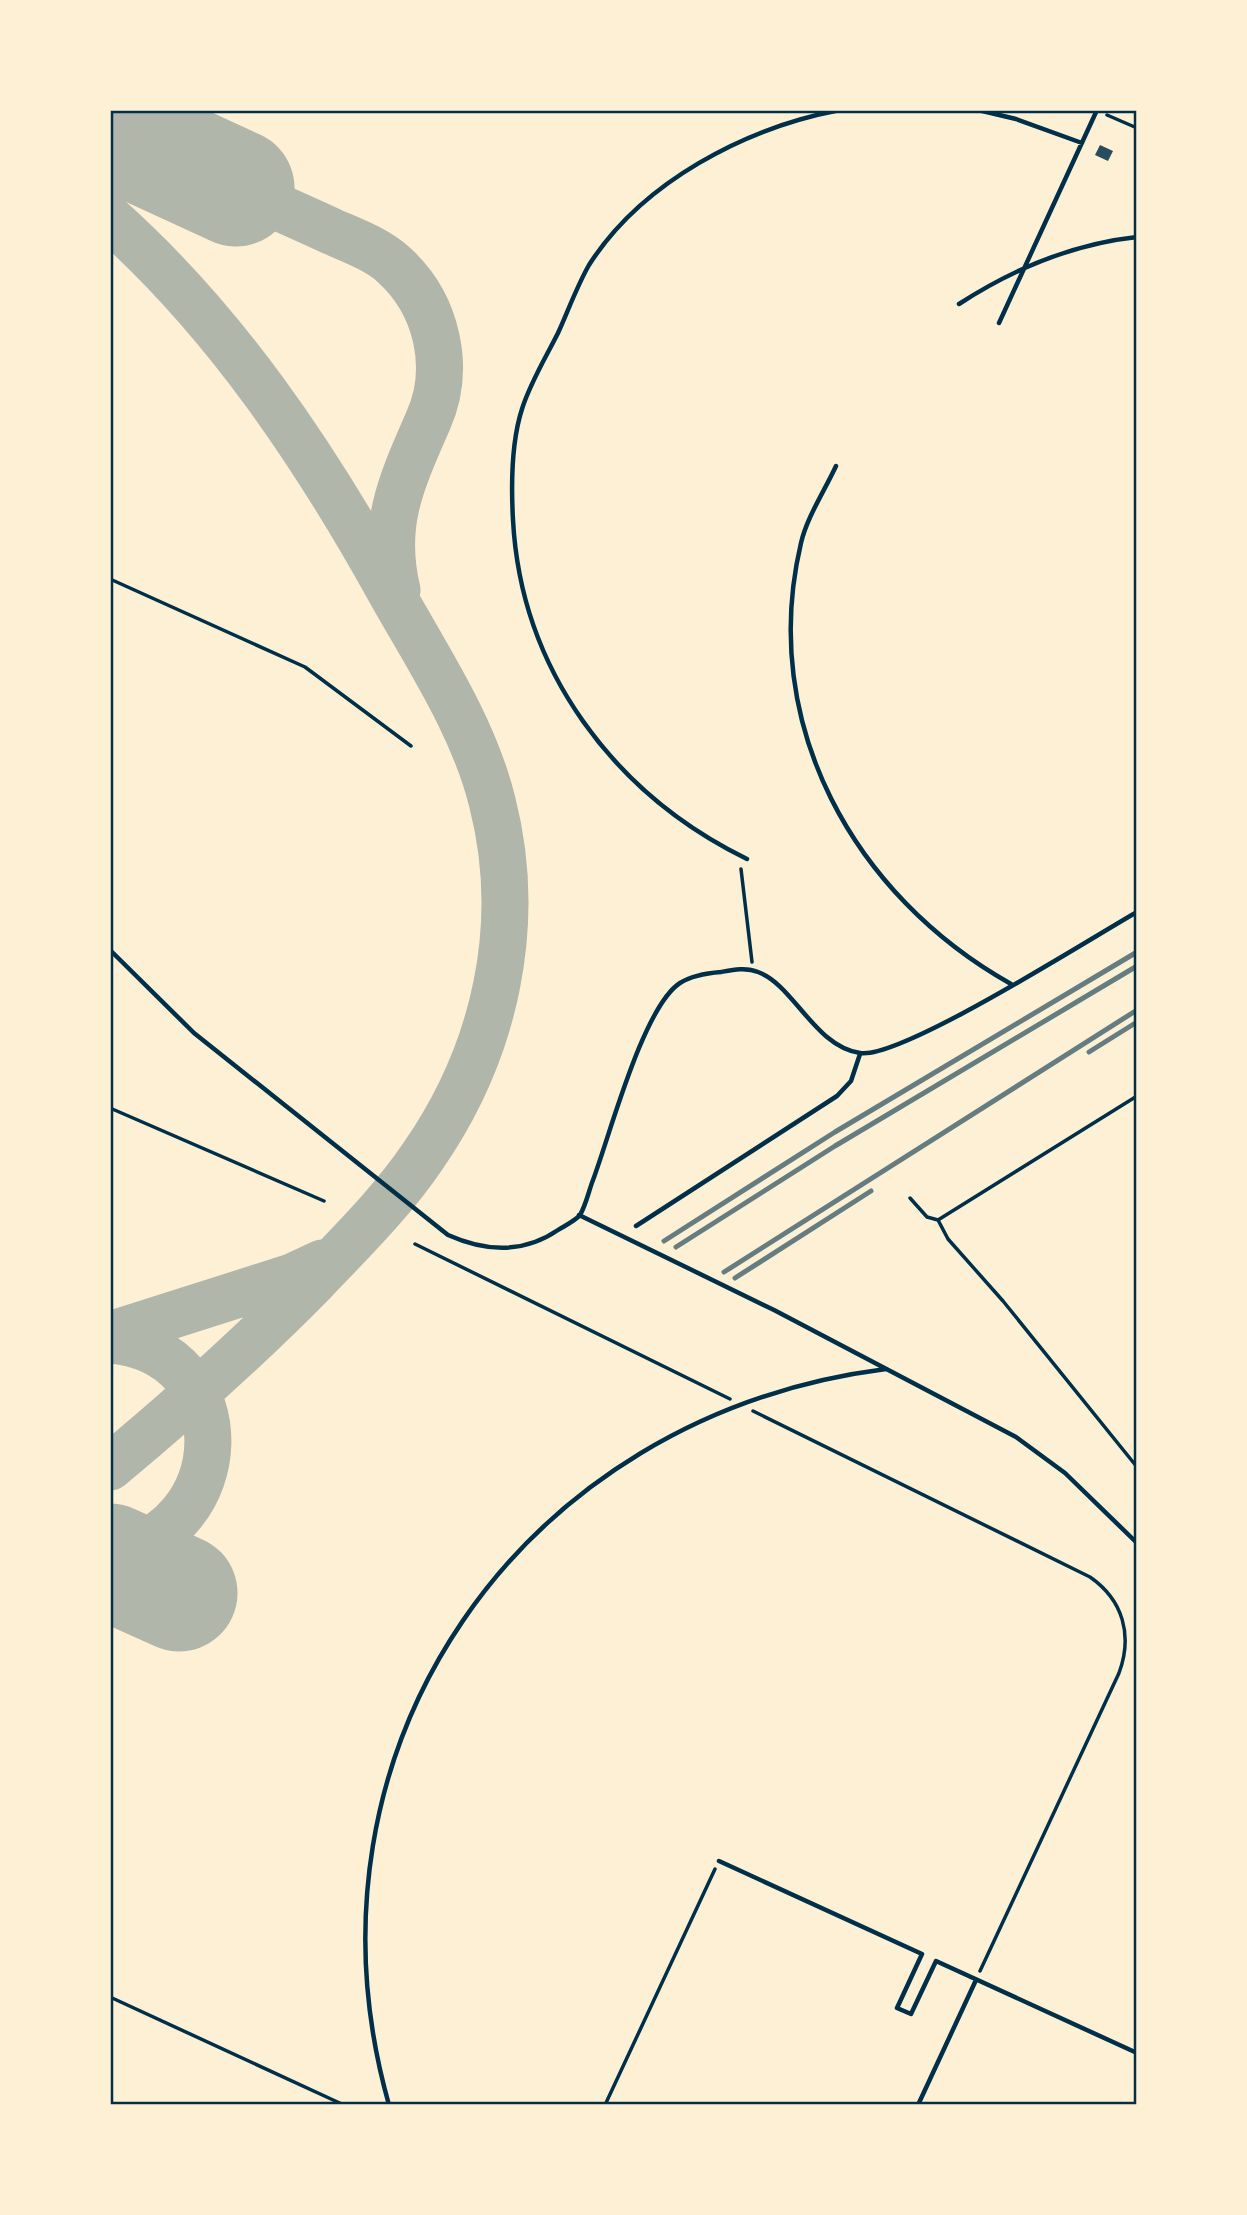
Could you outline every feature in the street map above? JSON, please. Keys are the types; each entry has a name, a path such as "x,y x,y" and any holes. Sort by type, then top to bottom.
{"lane":[{"path":"747,859 691,829 641,789 597,743 562,690 535,631 518,569 512,505 516,440 522,409 589,266 630,219 675,180 725,149 780,126 840,110"},
{"path":"978,110 1026,122 1082,144"},
{"path":"999,323 1097,110"},
{"path":"959,304 1024,267 1088,246 1137,237"},
{"path":"836,466 801,540 792,604 794,669 806,733 816,764 828,794 857,846 894,893 937,935 1012,984"},
{"path":"110,950 194,1033 448,1235 471,1245 495,1249 525,1246 545,1239 579,1215 645,1033 666,996 680,983 698,976 740,970 753,971 775,984 818,1030 837,1044 860,1054 885,1051 927,1033 1137,912"},
{"path":"636,1226 837,1096 851,1081 860,1054"},
{"path":"579,1215 886,1368 1016,1437 1065,1472 1137,1544"},
{"path":"389,2105 367,1995 367,1884 387,1775 416,1700 475,1604 498,1574 551,1518 580,1493 642,1449 675,1431 793,1386 886,1368"},
{"path":"719,1861 922,1954 897,2008 911,2014 936,1961 1137,2053"},
{"path":"918,2105 976,1980"}],"path":[{"path":"1097,110 1137,128"},
{"path":"110,579 305,667 411,746"},
{"path":"739,855 753,971"},
{"path":"937,1220 1137,1096"},
{"path":"110,1108 324,1201"},
{"path":"910,1198 927,1217 937,1220 948,1239 996,1293 1137,1467"},
{"path":"415,1244 1090,1577 1109,1592 1121,1614 1126,1637 1123,1661 976,1980"},
{"path":"605,2105 719,1861"},
{"path":"110,1997 344,2105"}],"building":[{"path":"1100,145 1113,151 1108,161 1095,155"}],"taxiway":[{"path":"236,188 381,255 409,281 430,318 436,338 439,380 435,401 397,503 391,544 397,590"},
{"path":"110,219 192,302 265,392 360,539 448,692 473,745 492,801 501,848 505,894 503,940 485,1031 469,1074 448,1116 423,1156 371,1221 289,1306 214,1377 110,1467"},
{"path":"110,1335 292,1277 322,1263"},
{"path":"110,1340 154,1351 184,1375 202,1407 208,1443 201,1480 182,1513 152,1539 110,1554"}],"runway":[{"path":"110,130 236,188"},
{"path":"110,1562 179,1593"}],"railway":[{"path":"664,1241 835,1132 1137,952"},
{"path":"676,1247 835,1146 1137,966"},
{"path":"724,1272 1137,1010"},
{"path":"1089,1052 1137,1022"},
{"path":"735,1278 871,1191"}]}
